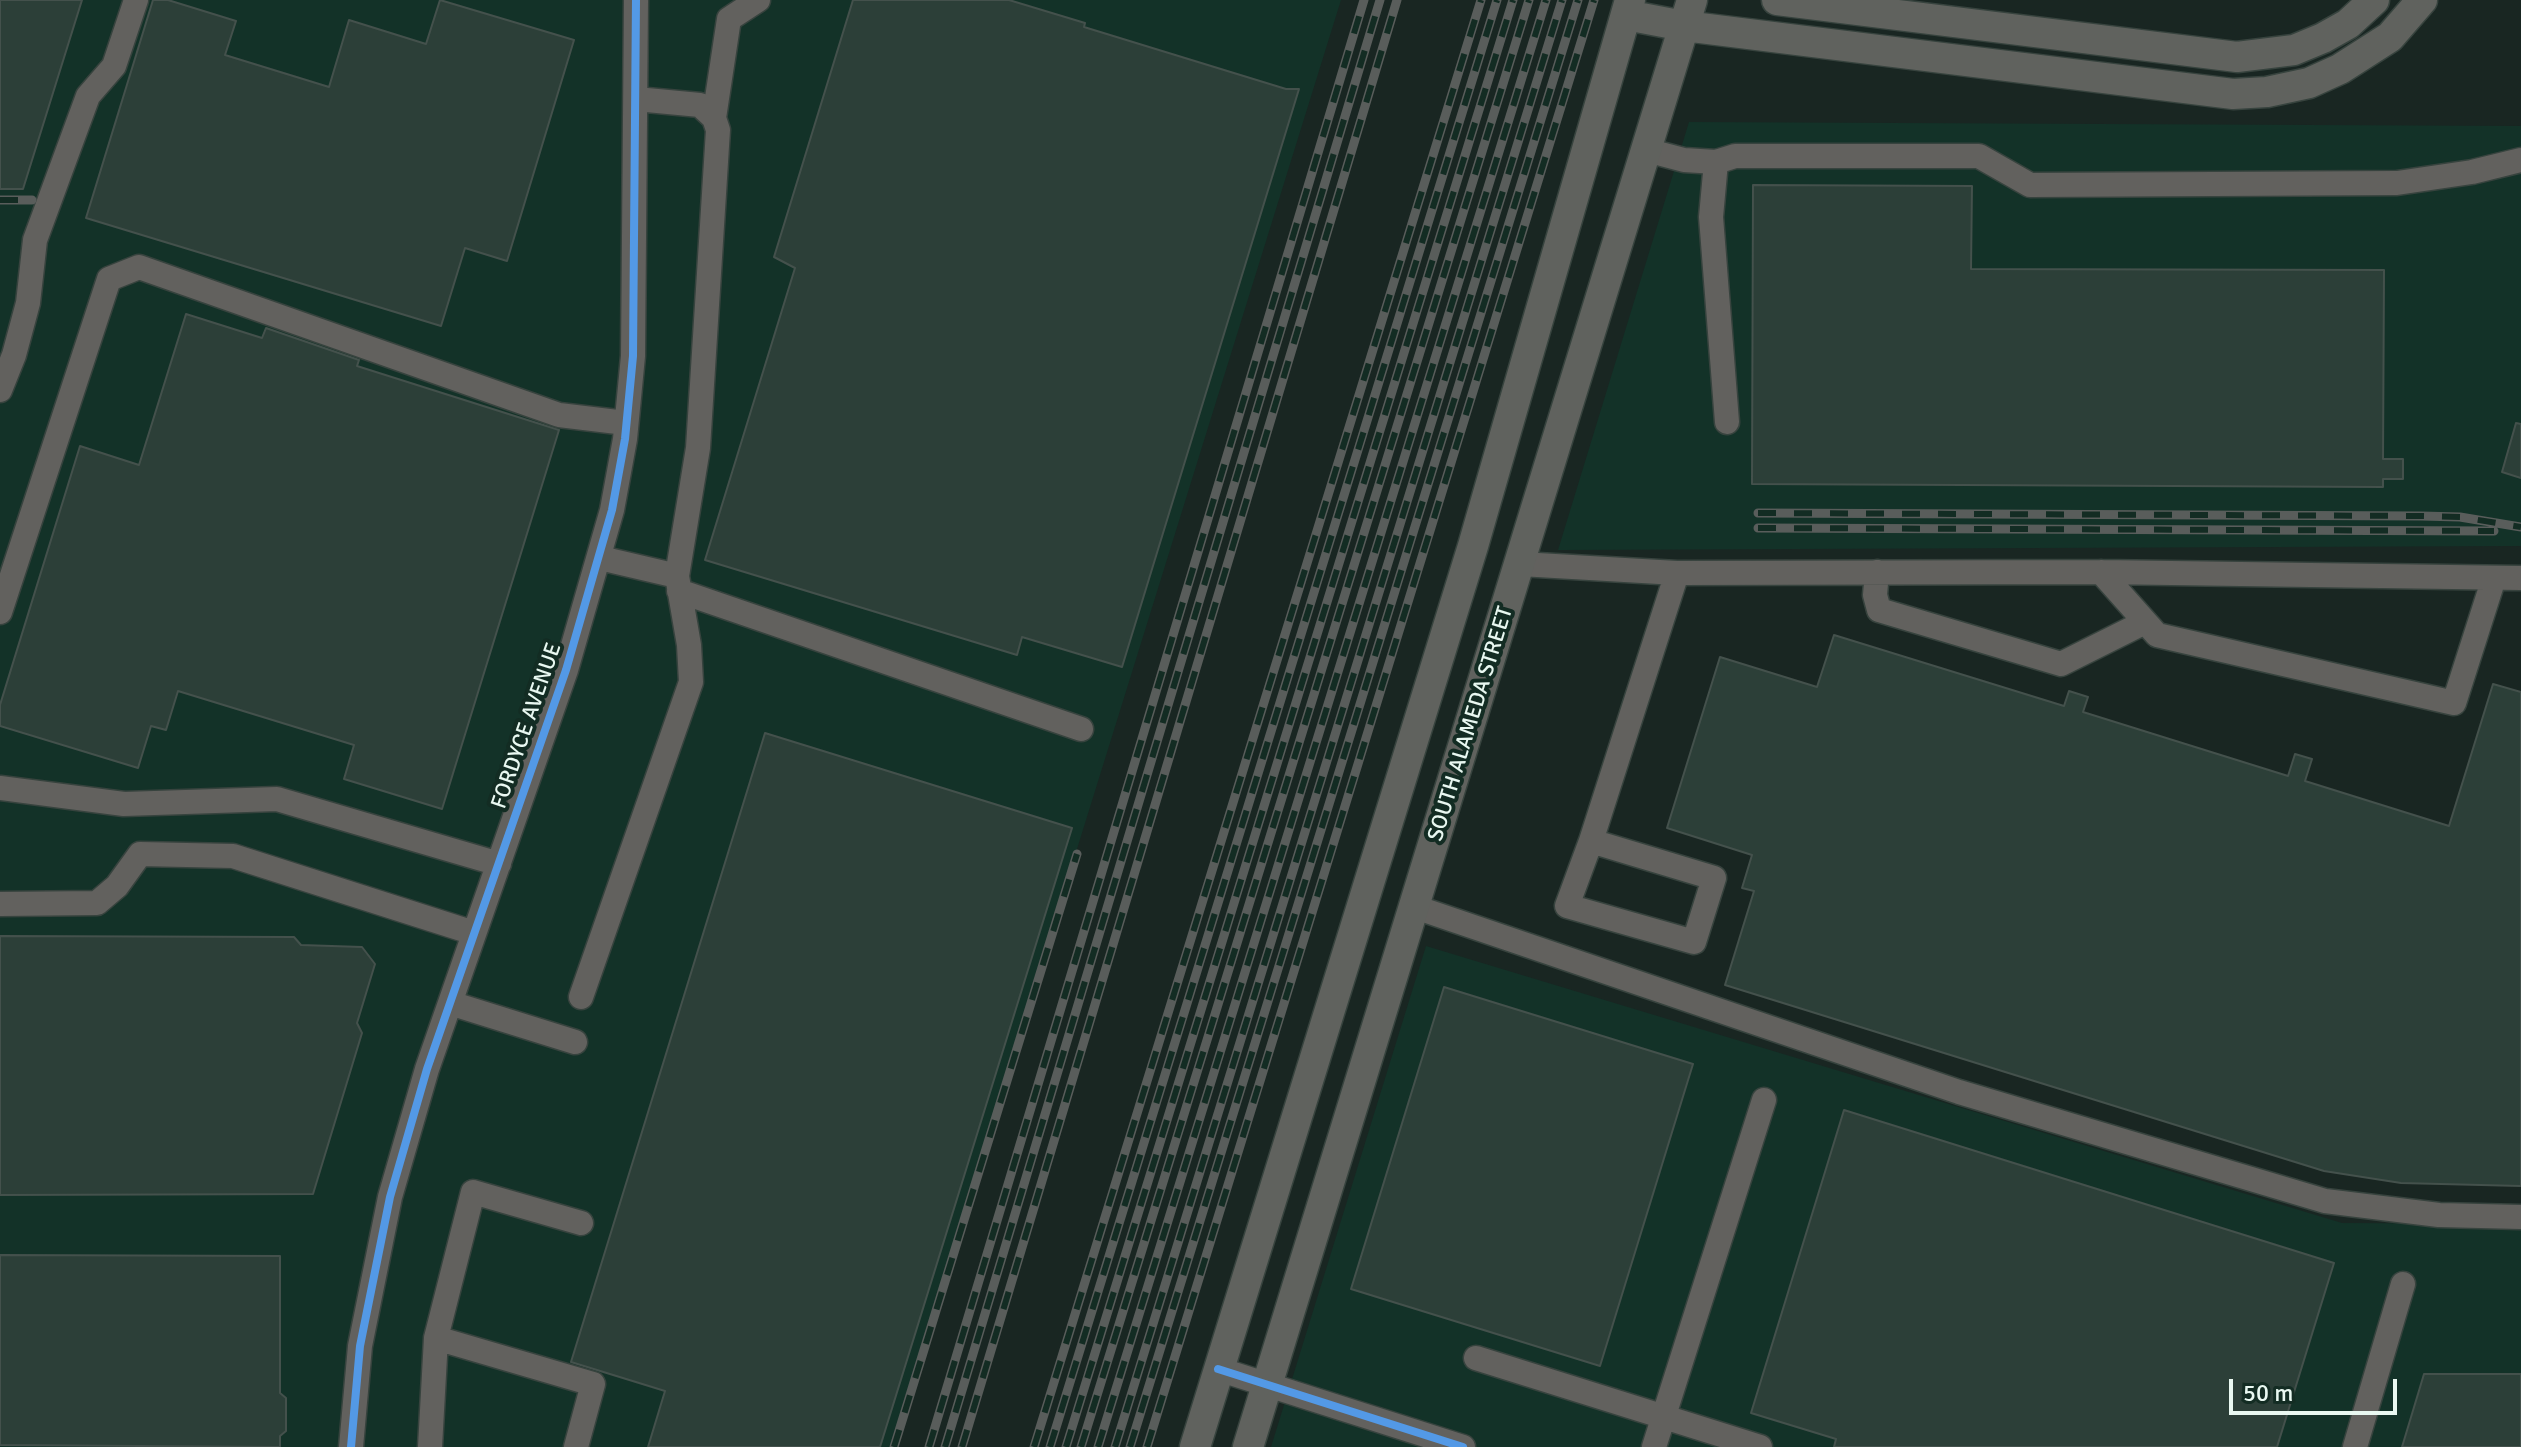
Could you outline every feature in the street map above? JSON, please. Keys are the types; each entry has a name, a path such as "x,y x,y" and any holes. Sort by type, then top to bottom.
{"main road":[{"path":"1777,0 2237,57 2294,50 2323,38 2348,24 2374,0"},
{"path":"1195,1447 1473,546 1628,8 1688,13 2233,94 2267,92 2309,83 2340,69 2390,37 2422,0"},
{"name":"SOUTH ALAMEDA STREET","path":"1248,1447 1688,13"},
{"path":"1473,546 1520,564"}],"street":[{"path":"0,390 28,303 35,240 88,96 114,66 136,0"},
{"name":"FORDYCE AVENUE","path":"351,1447 360,1346 374,1266 394,1182 450,1003 566,670 600,558 626,423 633,356 636,0"},
{"path":"581,997 691,682 678,583 698,448 719,142 714,118 729,19 758,0"},
{"path":"636,99 700,105 714,118"},
{"path":"1646,150 1684,160 1716,162 1735,156 1979,156 2030,185 2397,183 2472,172 2521,160"},
{"path":"1716,162 1711,217 1727,422"},
{"path":"0,612 109,279 139,267 559,415 626,423"},
{"path":"600,558 678,583 1081,729"},
{"path":"1520,564 1677,573 2101,572 2521,578"},
{"path":"1877,572 1875,595 1879,610 2061,664 2145,622"},
{"path":"2101,572 2157,635 2454,703 2494,578"},
{"path":"1591,841 1714,878 1694,942 1567,906 1591,841 1677,573"},
{"path":"0,788 124,804 277,799 499,864"},
{"path":"0,904 97,903 117,886 140,854 233,856 474,933"},
{"path":"1415,907 1959,1092 2325,1201 2439,1215 2521,1217"},
{"path":"450,1003 575,1042"},
{"path":"1654,1447 1764,1100"},
{"path":"430,1447 436,1338 473,1192 581,1223"},
{"path":"2355,1447 2403,1284"},
{"path":"436,1338 593,1384 576,1447"},
{"path":"1476,1358 1664,1414 1760,1447"},
{"path":"1218,1369 1463,1447"}],"shaded area":[{"path":"0,0 1341,0 891,1447 0,1447"},
{"path":"1689,122 2521,126 2521,546 1558,550"},
{"path":"1426,946 2342,1223 2521,1224 2521,1447 1271,1447"}],"building":[{"path":"0,0 82,0 23,189 0,189"},
{"path":"153,0 168,0 236,21 225,55 329,87 349,20 426,44 440,0 574,40 507,261 465,248 441,326 86,218"},
{"path":"853,0 1009,0 1085,23 1084,27 1286,89 1299,89 1122,667 1022,637 1017,655 705,560 795,268 774,257"},
{"path":"1753,185 1972,186 1971,269 2384,270 2383,459 2403,459 2403,479 2383,479 2383,487 1752,484"},
{"path":"186,314 262,338 266,328 359,360 357,366 559,430 442,809 344,779 354,745 178,691 166,730 151,726 138,768 0,726 0,705 80,446 139,465"},
{"path":"2516,423 2521,424 2521,478 2502,472"},
{"path":"1834,635 2064,706 2069,691 2088,697 2083,712 2288,776 2295,754 2312,759 2305,781 2449,826 2493,684 2521,692 2521,1186 2401,1183 2324,1171 1725,985 1754,891 1742,888 1752,855 1667,828 1720,657 1817,687"},
{"path":"765,733 1072,828 880,1447 648,1447 665,1391 571,1362"},
{"path":"0,936 294,937 301,945 362,947 375,964 357,1023 362,1033 313,1194 0,1195"},
{"path":"1444,987 1693,1064 1600,1366 1351,1289"},
{"path":"1844,1110 2334,1263 2277,1447 1834,1447 1836,1439 1751,1413"},
{"path":"0,1255 280,1256 280,1393 286,1398 286,1431 280,1436 280,1447 0,1445"},
{"path":"2424,1374 2521,1374 2521,1447 2402,1447"}],"railway":[{"path":"929,1447 1364,0"},
{"path":"945,1447 1380,0"},
{"path":"962,1447 1397,0"},
{"path":"1034,1447 1481,0"},
{"path":"1050,1447 1497,0"},
{"path":"1066,1447 1513,0"},
{"path":"1081,1447 1529,0"},
{"path":"1098,1447 1546,0"},
{"path":"1115,1447 1562,0"},
{"path":"1130,1447 1578,0"},
{"path":"1147,1447 1594,0"},
{"path":"0,200 32,200"},
{"path":"1758,513 2421,516 2460,517 2521,527"},
{"path":"1758,528 2494,531"},
{"path":"894,1447 1077,854"}],"cycle path":[{"path":"351,1447 360,1346 390,1197 427,1069 566,670 612,510 625,439 633,356 636,0"},
{"path":"1218,1369 1463,1447"}]}
